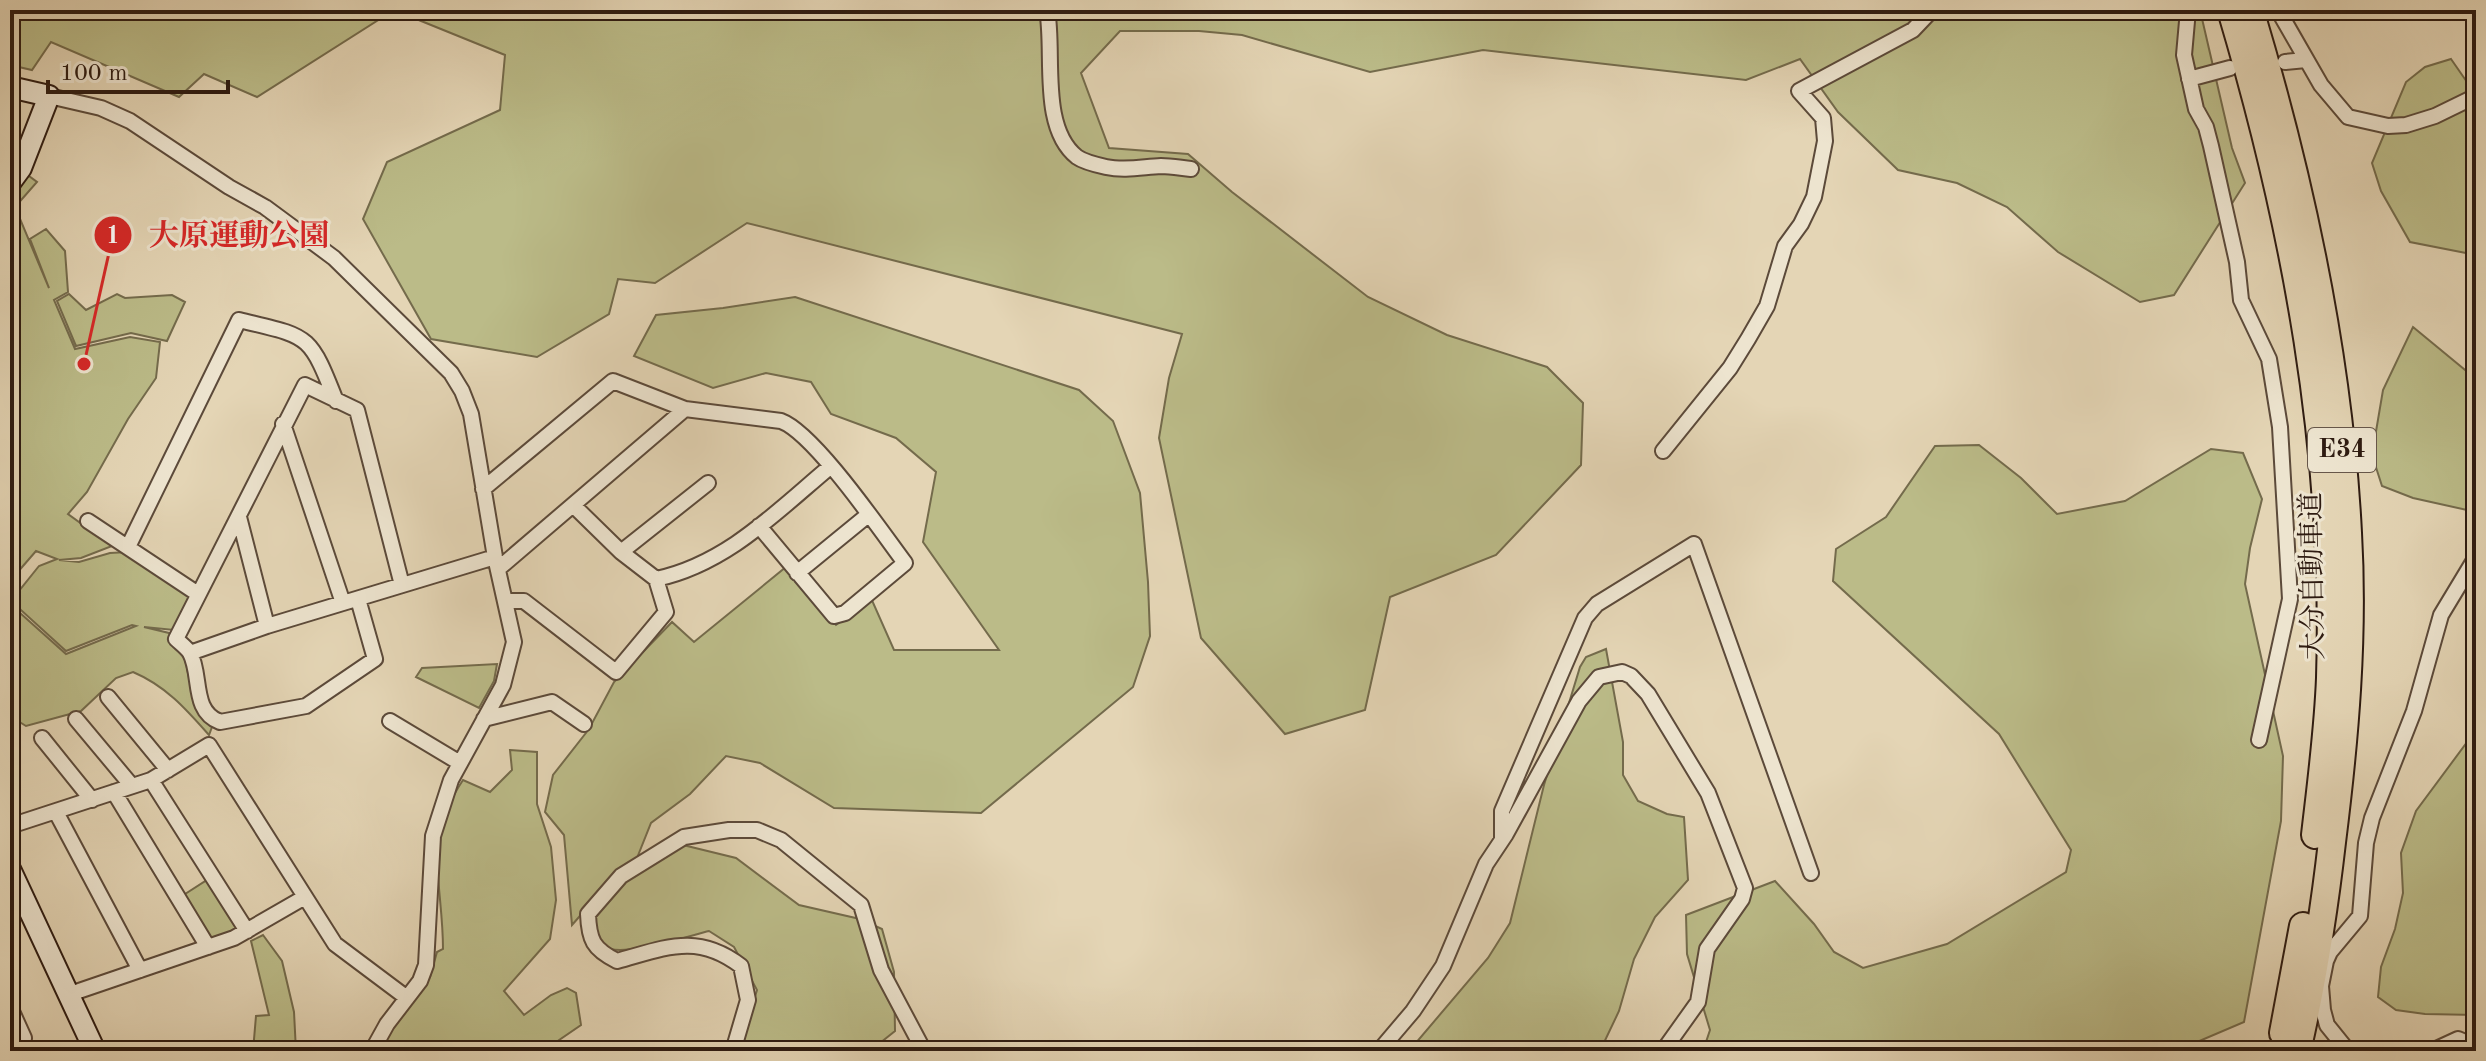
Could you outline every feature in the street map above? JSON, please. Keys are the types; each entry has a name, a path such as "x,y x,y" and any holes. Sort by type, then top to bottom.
{"highway":[{"name":"大分自動車道","path":"2231,10 2275,170 2309,336 2324,463 2330,564 2330,681 2312,986 2297,1051"},
{"name":"大分自動車道","path":"2250,10 2296,180 2327,332 2343,463 2349,564 2348,683 2342,771 2317,897 2279,1051"}],"street":[{"path":"1047,10 1052,98 1056,124 1065,144 1079,158 1107,167 1191,169"},
{"path":"1663,451 1730,368 1748,339 1767,306 1785,246 1801,224 1814,197 1825,141 1823,118 1799,91 1913,30 1932,10"},
{"path":"2188,10 2184,55 2189,79 2196,109 2206,127 2211,146 2237,262 2241,300 2269,359 2280,427 2290,599 2259,740"},
{"path":"2278,10 2321,85 2348,117 2388,126 2406,125 2435,116 2476,96"},
{"path":"2285,62 2306,60"},
{"path":"2189,79 2230,68"},
{"path":"10,87 101,108 130,121 229,187 265,207 334,258 451,373 471,414 496,563 514,642 503,685 451,780 433,836 426,965 420,981 387,1024 372,1051"},
{"path":"10,183 21,168 49,96"},
{"path":"128,547 239,320 293,333 305,340 318,356 336,401"},
{"path":"483,489 613,381 685,409 792,425 831,466 905,563 845,613 834,616 759,526"},
{"path":"283,424 375,659 306,706 220,722 211,719 201,701 190,653 176,639 283,424 305,385 357,410 402,585"},
{"path":"190,653 402,585 496,563 574,506 685,409"},
{"path":"656,579 721,555 831,466"},
{"path":"621,552 708,483"},
{"path":"505,601 524,601 616,672 666,612 656,579 621,552 574,506"},
{"path":"797,573 868,515"},
{"path":"239,517 267,626"},
{"path":"88,521 198,594"},
{"path":"1502,840 1502,811 1585,618 1597,604 1694,544 1811,873"},
{"path":"2348,1051 2327,1025 2323,1010 2321,986 2326,961 2360,916 2366,843 2372,818 2414,711 2441,615 2476,557"},
{"path":"10,664 10,677"},
{"path":"1379,1051 1413,1011 1443,966 1486,864 1579,701 1599,677 1622,672 1631,676 1648,694 1708,793 1745,888 1742,899 1707,949 1698,1002 1663,1051"},
{"path":"108,697 168,770"},
{"path":"484,719 552,702 584,724"},
{"path":"76,719 132,786"},
{"path":"390,721 460,763"},
{"path":"42,738 92,800"},
{"path":"10,826 151,780 209,745 335,944 407,998"},
{"path":"151,780 247,931"},
{"path":"114,792 208,947"},
{"path":"56,812 140,970"},
{"path":"733,1051 748,1000 741,966 722,951 681,943 617,961 600,953 589,935 588,914 621,876 684,837 729,830 757,830 781,840 861,905 881,970 924,1051"},
{"path":"10,869 70,994 89,1045"},
{"path":"70,994 247,931 305,897"},
{"path":"10,1007 24,1038 22,1051"},
{"path":"2432,1051 2458,1039 2465,1042 2471,1051"}],"green space":[{"path":"10,10 394,10 257,97 204,74 179,97 51,42 32,70 10,65"},
{"path":"394,10 2200,10 2232,148 2245,183 2174,295 2140,302 2058,252 2007,207 1957,183 1898,170 1838,112 1800,59 1746,80 1483,50 1370,72 1242,35 1199,31 1120,31 1081,73 1109,148 1188,154 1368,297 1447,335 1547,367 1583,403 1581,465 1496,555 1390,597 1365,710 1285,734 1201,638 1159,438 1169,378 1182,334 747,223 655,283 618,279 609,314 537,357 431,339 363,219 387,162 500,110 505,55"},
{"path":"2451,59 2476,95 2476,255 2410,242 2381,191 2372,163 2406,82 2425,67"},
{"path":"10,162 37,182 15,207 49,288 30,239 46,229 65,251 68,292 54,300 75,349 130,337 160,342 156,378 128,419 87,492 68,514 112,546 81,558 59,560 79,562 110,553 128,552 192,594 174,630 144,627 169,633 185,659 194,701 212,727 209,735 165,691 133,672 116,678 81,711 26,726 10,716 16,688 18,653 10,637 10,604 66,654 136,626 66,651 11,601 39,566 57,559 36,551 10,581"},
{"path":"69,294 86,310 117,294 125,298 172,295 185,302 167,341 131,333 76,346 57,301"},
{"path":"795,297 1079,390 1113,421 1140,493 1148,582 1150,636 1133,687 981,813 834,808 760,763 726,756 690,794 651,823 637,858 607,885 572,925 564,835 545,812 553,775 589,729 614,682 672,622 694,642 786,567 836,625 871,598 894,650 999,650 923,542 936,472 896,438 831,414 811,382 766,373 713,388 634,356 656,315"},
{"path":"2413,327 2476,379 2476,512 2413,498 2382,486 2372,455 2383,390"},
{"path":"1979,445 2021,478 2057,514 2125,501 2211,449 2243,453 2262,499 2245,584 2283,756 2281,821 2244,1022 2176,1051 1703,1051 1710,1030 1687,954 1686,915 1775,881 1814,924 1834,952 1863,968 1947,944 2066,872 2071,850 1999,734 1833,581 1836,549 1886,517 1935,446"},
{"path":"1606,649 1623,742 1623,775 1638,801 1667,814 1684,817 1688,880 1655,917 1634,959 1619,1011 1600,1051 1409,1051 1488,958 1510,923 1544,785 1580,667 1586,657"},
{"path":"497,664 494,681 479,708 416,677 422,668"},
{"path":"2476,730 2476,1015 2396,1010 2378,997 2381,967 2395,929 2403,893 2401,853 2416,811"},
{"path":"510,750 537,752 537,804 551,847 556,900 550,939 504,991 524,1015 551,995 567,988 576,993 581,1025 543,1051 381,1051 396,1021 430,977 437,952 443,949 438,863 439,843 450,802 463,780 490,792 512,770"},
{"path":"683,845 736,858 799,905 860,919 882,929 894,972 895,1031 870,1051 738,1051 757,990 734,947 709,931 624,950 604,946 597,937 592,917 624,882"},
{"path":"207,880 238,929 209,941 182,896"},
{"path":"263,935 282,961 294,1012 296,1051 253,1051 256,1016 269,1015 251,941"}],"place":[{"name":"大原運動公園","path":"84,364"}]}
